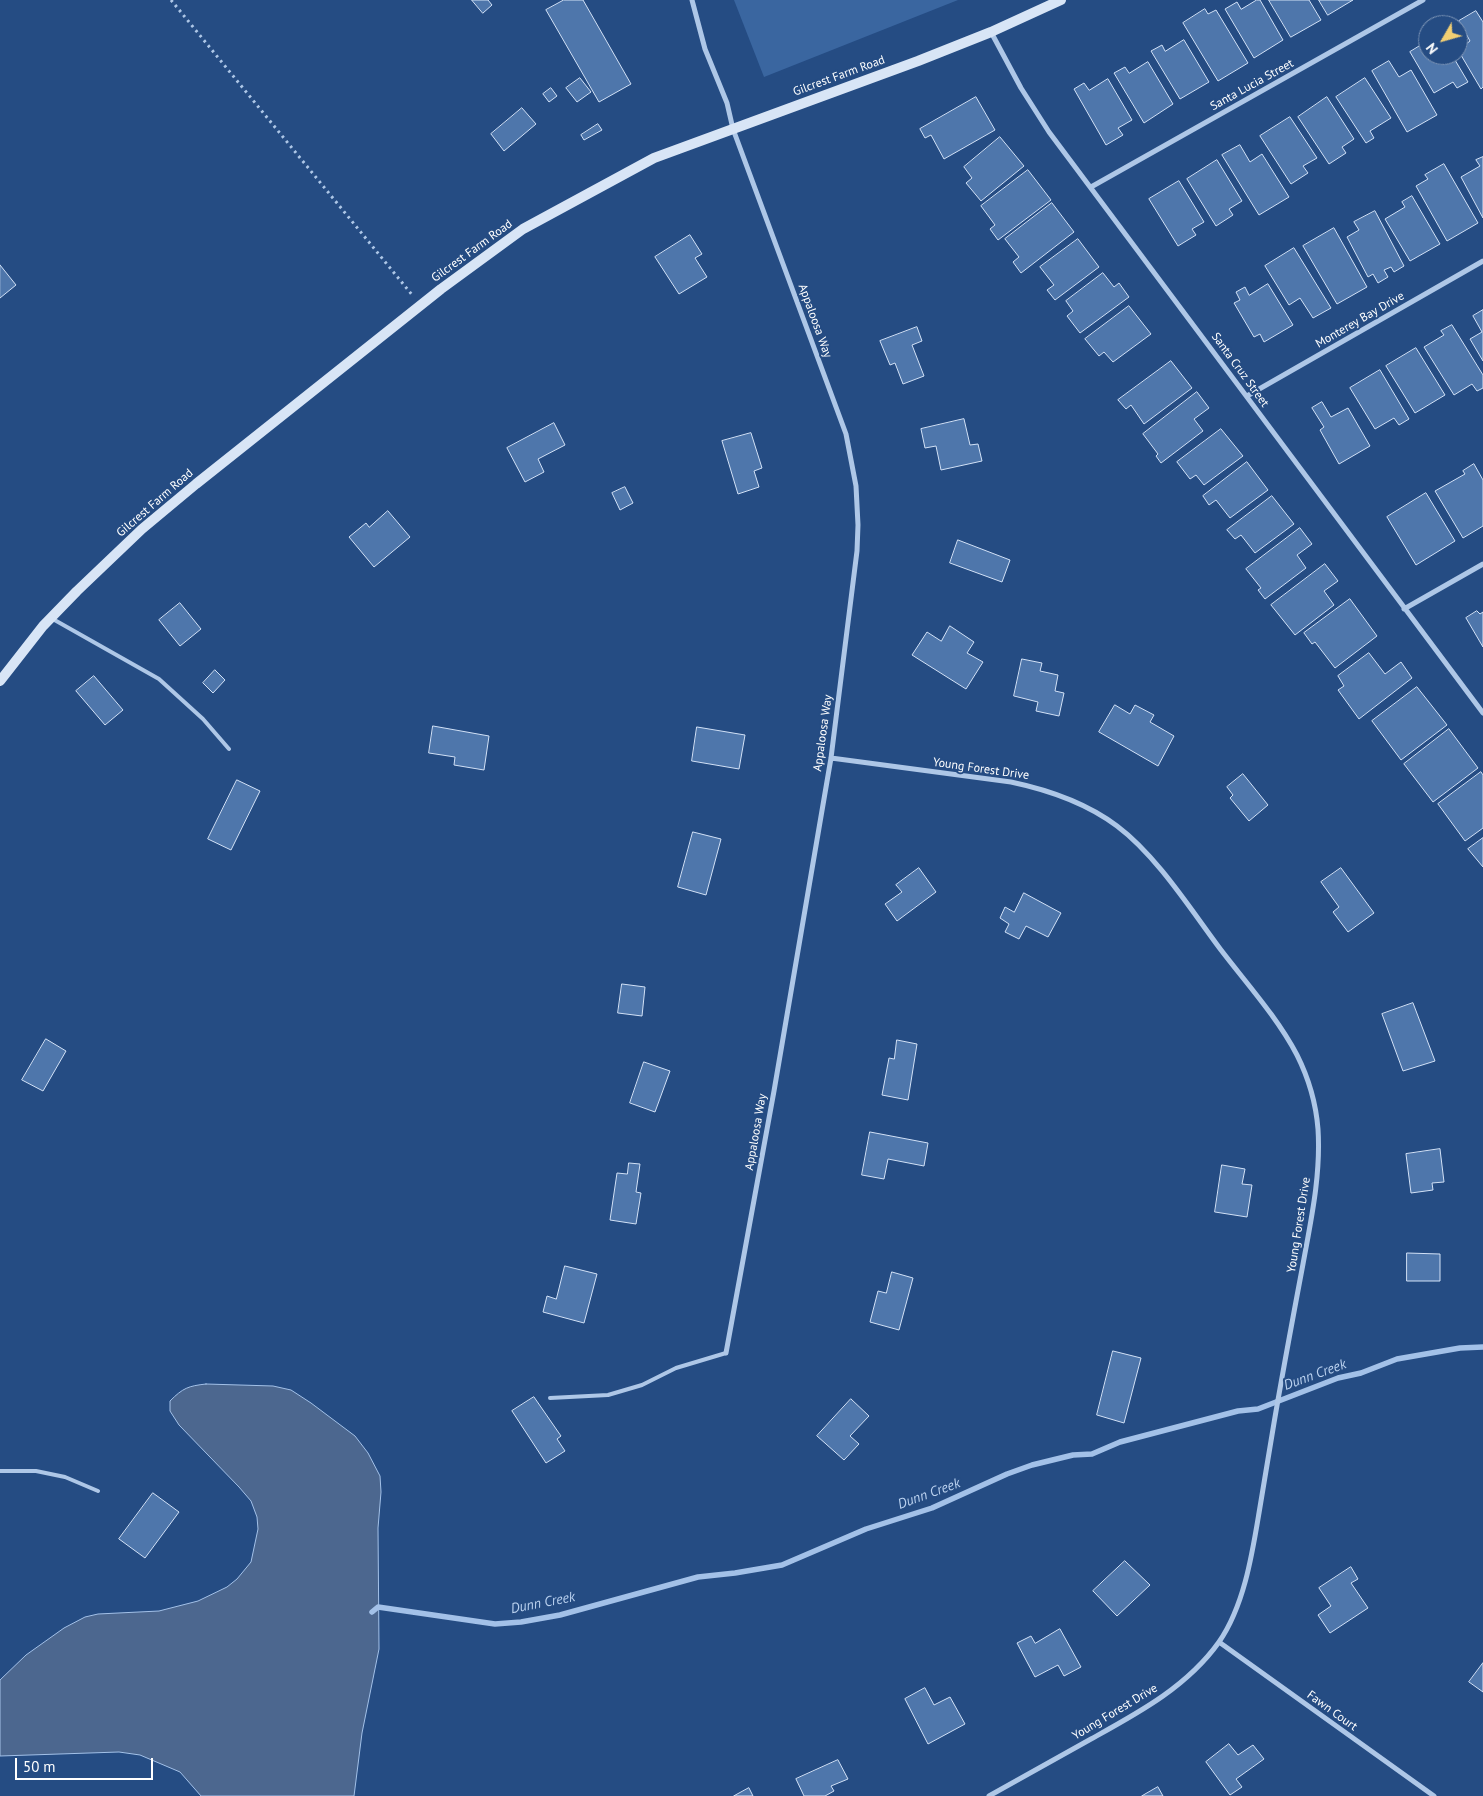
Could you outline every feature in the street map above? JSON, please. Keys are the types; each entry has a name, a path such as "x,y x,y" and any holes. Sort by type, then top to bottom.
{"main road":[{"name":"Gilcrest Farm Road","path":"0,681 51,618 77,590 149,524 202,479 441,289 523,229 654,158 918,61 991,32 1061,0"}],"street":[{"name":"Appaloosa Way","path":"692,0 706,49 727,103 733,129 846,434 856,486 858,525 857,551 830,758 774,1091 726,1353"},
{"name":"Santa Lucia Street","path":"1091,187 1423,0"},
{"name":"Santa Cruz Street","path":"991,32 1021,88 1049,132 1483,713"},
{"name":"Monterey Bay Drive","path":"1248,396 1483,261"},
{"path":"1404,609 1483,564"},
{"name":"Young Forest Drive","path":"830,758 1011,782 1039,788 1067,797 1093,810 1117,826 1150,856 1284,1033 1302,1066 1314,1102 1318,1126 1315,1200 1275,1414 1252,1552 1235,1613 1219,1642 1206,1658 1176,1686 1149,1706 989,1796"},
{"name":"Fawn Court","path":"1219,1642 1434,1796"}],"lane":[{"path":"51,618 159,679 203,718 229,749"},
{"path":"550,1398 608,1395 642,1384 676,1368 726,1353"},
{"path":"0,1472 36,1471 65,1477 98,1491"}],"path":[{"path":"171,0 396,273 421,306"}],"shaded area":[{"path":"734,0 958,0 764,77"},
{"path":"206,1384 273,1386 291,1390 355,1436 368,1453 380,1476 381,1492 378,1528 379,1649 362,1733 354,1796 201,1796 180,1772 140,1755 119,1752 0,1756 0,1680 26,1655 64,1628 85,1617 98,1614 159,1611 198,1601 227,1587 237,1579 251,1562 258,1529 257,1517 251,1501 179,1425 170,1411 170,1401 179,1393 186,1388"}],"building":[{"path":"472,0 488,0 492,5 483,13"},
{"path":"564,0 583,0 631,84 599,102 546,10"},
{"path":"1260,0 1283,40 1254,58 1225,9 1237,2 1241,9"},
{"path":"1269,0 1309,0 1321,20 1291,37"},
{"path":"1319,0 1353,0 1328,15"},
{"path":"1205,9 1208,14 1216,10 1248,63 1218,81 1183,23"},
{"path":"1476,11 1483,22 1483,87 1481,89 1467,65 1468,42 1470,41 1468,37 1468,16"},
{"path":"1184,40 1209,82 1180,99 1151,51 1162,45 1165,51"},
{"path":"1418,47 1418,65 1458,65 1468,82 1457,88 1453,82 1434,93 1410,52"},
{"path":"1389,61 1399,77 1411,70 1437,115 1407,132 1372,71"},
{"path":"1148,62 1173,104 1144,123 1114,73 1125,67 1129,73"},
{"path":"580,78 591,92 577,102 566,88"},
{"path":"1365,78 1391,118 1370,131 1374,138 1366,143 1336,97"},
{"path":"1108,79 1132,120 1118,128 1123,135 1106,145 1074,89 1084,83 1089,90"},
{"path":"551,88 557,96 549,102 543,94"},
{"path":"976,97 995,130 944,159 931,135 925,138 920,129"},
{"path":"1327,97 1354,139 1342,147 1346,153 1329,164 1298,117"},
{"path":"522,108 536,124 504,151 491,134"},
{"path":"1290,117 1317,158 1303,166 1308,173 1291,184 1260,136"},
{"path":"598,124 602,130 584,140 581,135"},
{"path":"1000,137 1024,166 981,201 966,183 972,178 964,167"},
{"path":"1240,145 1250,162 1262,154 1289,197 1259,215 1222,155"},
{"path":"1483,157 1483,218 1461,177 1480,166 1476,160"},
{"path":"1217,160 1242,201 1229,209 1233,215 1216,226 1187,179"},
{"path":"1444,164 1478,223 1447,241 1416,186 1428,179 1425,175"},
{"path":"1028,170 1051,200 998,240 990,229 995,225 981,206"},
{"path":"1179,181 1204,222 1192,229 1196,235 1178,246 1149,199"},
{"path":"1412,196 1440,244 1410,261 1385,219 1405,207 1402,202"},
{"path":"1052,203 1074,232 1021,273 1013,262 1019,257 1005,239"},
{"path":"1375,211 1404,266 1394,272 1391,267 1384,270 1388,277 1378,283 1373,274 1368,277 1347,237 1359,230 1354,222"},
{"path":"1334,228 1367,287 1337,304 1303,246"},
{"path":"690,235 702,254 695,258 707,277 679,294 655,257"},
{"path":"1078,239 1099,267 1055,300 1047,290 1054,285 1040,267"},
{"path":"1294,248 1331,308 1313,318 1300,298 1289,305 1265,266"},
{"path":"0,265 16,285 0,298"},
{"path":"1103,273 1114,287 1119,283 1129,297 1080,333 1067,316 1073,311 1066,301"},
{"path":"1268,284 1293,325 1264,342 1260,334 1254,337 1234,303 1240,300 1236,292 1245,287 1249,295"},
{"path":"1129,306 1151,334 1113,362 1104,352 1099,356 1085,339"},
{"path":"1483,310 1483,361 1470,339 1482,332 1473,316"},
{"path":"1452,325 1483,375 1483,388 1477,391 1472,384 1454,395 1424,347 1444,335 1441,331"},
{"path":"917,327 922,341 912,345 924,376 903,384 895,363 890,365 880,341"},
{"path":"1416,348 1445,395 1415,413 1386,366"},
{"path":"1171,361 1192,388 1144,424 1131,405 1126,409 1118,400"},
{"path":"1380,370 1409,419 1399,425 1394,418 1375,429 1350,388"},
{"path":"1197,392 1209,408 1194,419 1203,431 1161,463 1156,456 1158,454 1143,434"},
{"path":"1322,402 1331,417 1348,408 1370,446 1339,464 1320,430 1324,427 1312,408"},
{"path":"964,419 970,445 978,444 982,461 941,470 936,446 925,448 921,429"},
{"path":"554,423 565,445 538,459 544,472 525,482 507,448"},
{"path":"1221,429 1243,456 1204,485 1196,475 1190,479 1177,462"},
{"path":"751,433 762,468 754,471 759,487 738,494 722,441"},
{"path":"1247,462 1268,490 1230,518 1216,500 1209,505 1203,496"},
{"path":"1474,464 1483,480 1483,526 1463,538 1435,491 1465,474 1463,471"},
{"path":"625,487 633,503 620,510 612,493"},
{"path":"1426,493 1455,541 1416,565 1387,517"},
{"path":"1272,496 1294,524 1255,553 1241,535 1235,539 1227,530"},
{"path":"388,511 410,537 374,567 349,537 366,523 369,527"},
{"path":"1300,528 1312,544 1297,555 1306,568 1265,599 1258,590 1261,588 1246,569"},
{"path":"958,540 1010,560 1002,582 950,563"},
{"path":"1325,564 1338,581 1324,591 1334,605 1295,635 1271,605"},
{"path":"1350,599 1377,636 1335,668 1315,642 1312,644 1304,633"},
{"path":"180,603 201,629 180,646 159,620"},
{"path":"1477,611 1480,614 1483,612 1483,647 1466,618"},
{"path":"950,626 974,642 967,653 983,662 966,689 912,655 927,632 941,641"},
{"path":"1369,653 1385,674 1401,662 1412,678 1359,719 1338,690 1344,686 1338,676"},
{"path":"1022,659 1042,663 1040,671 1058,675 1055,691 1064,693 1059,716 1036,711 1038,702 1014,696"},
{"path":"215,670 225,680 213,693 203,683"},
{"path":"94,676 123,710 105,725 76,691"},
{"path":"1417,687 1447,725 1401,760 1372,721"},
{"path":"1115,705 1130,714 1135,705 1154,715 1150,722 1174,736 1158,766 1099,732"},
{"path":"433,726 489,736 484,770 454,765 455,757 429,753"},
{"path":"697,727 745,735 739,769 692,761"},
{"path":"1449,729 1478,768 1433,802 1404,764"},
{"path":"1481,772 1483,775 1483,828 1465,841 1438,804"},
{"path":"1243,774 1268,805 1249,821 1230,798 1233,795 1227,787"},
{"path":"237,780 260,791 231,850 208,839"},
{"path":"693,832 721,839 706,895 678,887"},
{"path":"1483,838 1483,867 1468,849"},
{"path":"919,868 936,892 897,921 885,904 902,892 896,885"},
{"path":"1341,868 1374,913 1348,932 1333,912 1339,907 1321,882"},
{"path":"1024,893 1061,913 1048,937 1026,926 1019,939 1005,932 1009,924 1000,918 1005,907 1014,912"},
{"path":"622,984 645,987 642,1016 618,1013"},
{"path":"1413,1003 1435,1061 1403,1071 1382,1014"},
{"path":"46,1039 66,1051 43,1091 22,1080"},
{"path":"897,1040 917,1044 908,1100 882,1095 889,1058 894,1059"},
{"path":"644,1062 670,1071 655,1112 630,1103"},
{"path":"870,1132 928,1143 924,1166 888,1159 884,1179 862,1175"},
{"path":"1440,1149 1444,1182 1432,1183 1433,1190 1411,1193 1406,1154"},
{"path":"629,1163 640,1164 636,1192 641,1193 636,1224 610,1220 617,1173 627,1174"},
{"path":"1222,1165 1245,1169 1242,1184 1252,1185 1247,1217 1215,1212"},
{"path":"1407,1253 1440,1254 1440,1281 1407,1281"},
{"path":"565,1266 597,1274 584,1323 543,1312 547,1296 556,1299"},
{"path":"892,1272 913,1278 899,1330 870,1322 878,1291 886,1293"},
{"path":"1113,1351 1141,1358 1124,1423 1097,1415"},
{"path":"534,1397 561,1436 557,1439 565,1451 546,1463 512,1411"},
{"path":"851,1399 869,1416 850,1436 859,1444 844,1460 817,1436"},
{"path":"153,1493 179,1512 145,1558 119,1539"},
{"path":"1125,1561 1150,1585 1117,1616 1093,1591"},
{"path":"1351,1567 1358,1579 1351,1583 1368,1608 1330,1633 1318,1615 1331,1606 1319,1588"},
{"path":"1060,1629 1081,1667 1064,1676 1058,1665 1035,1677 1017,1643 1031,1636 1035,1643"},
{"path":"1483,1663 1483,1692 1469,1682"},
{"path":"925,1688 934,1705 950,1697 965,1724 928,1744 905,1699"},
{"path":"1229,1744 1238,1755 1253,1745 1264,1759 1236,1779 1242,1787 1230,1795 1206,1762"},
{"path":"838,1760 848,1779 831,1786 834,1791 825,1796 804,1796 796,1779"},
{"path":"1158,1787 1163,1796 1142,1796"},
{"path":"749,1788 753,1796 734,1796"}],"waterway":[{"name":"Dunn Creek","path":"372,1612 378,1607 495,1624 521,1622 560,1615 698,1577 782,1565 866,1529 932,1508 1007,1474 1032,1465 1073,1455 1092,1454 1120,1442 1238,1411 1258,1409 1338,1378 1361,1373 1397,1359 1460,1348 1483,1347"}]}
